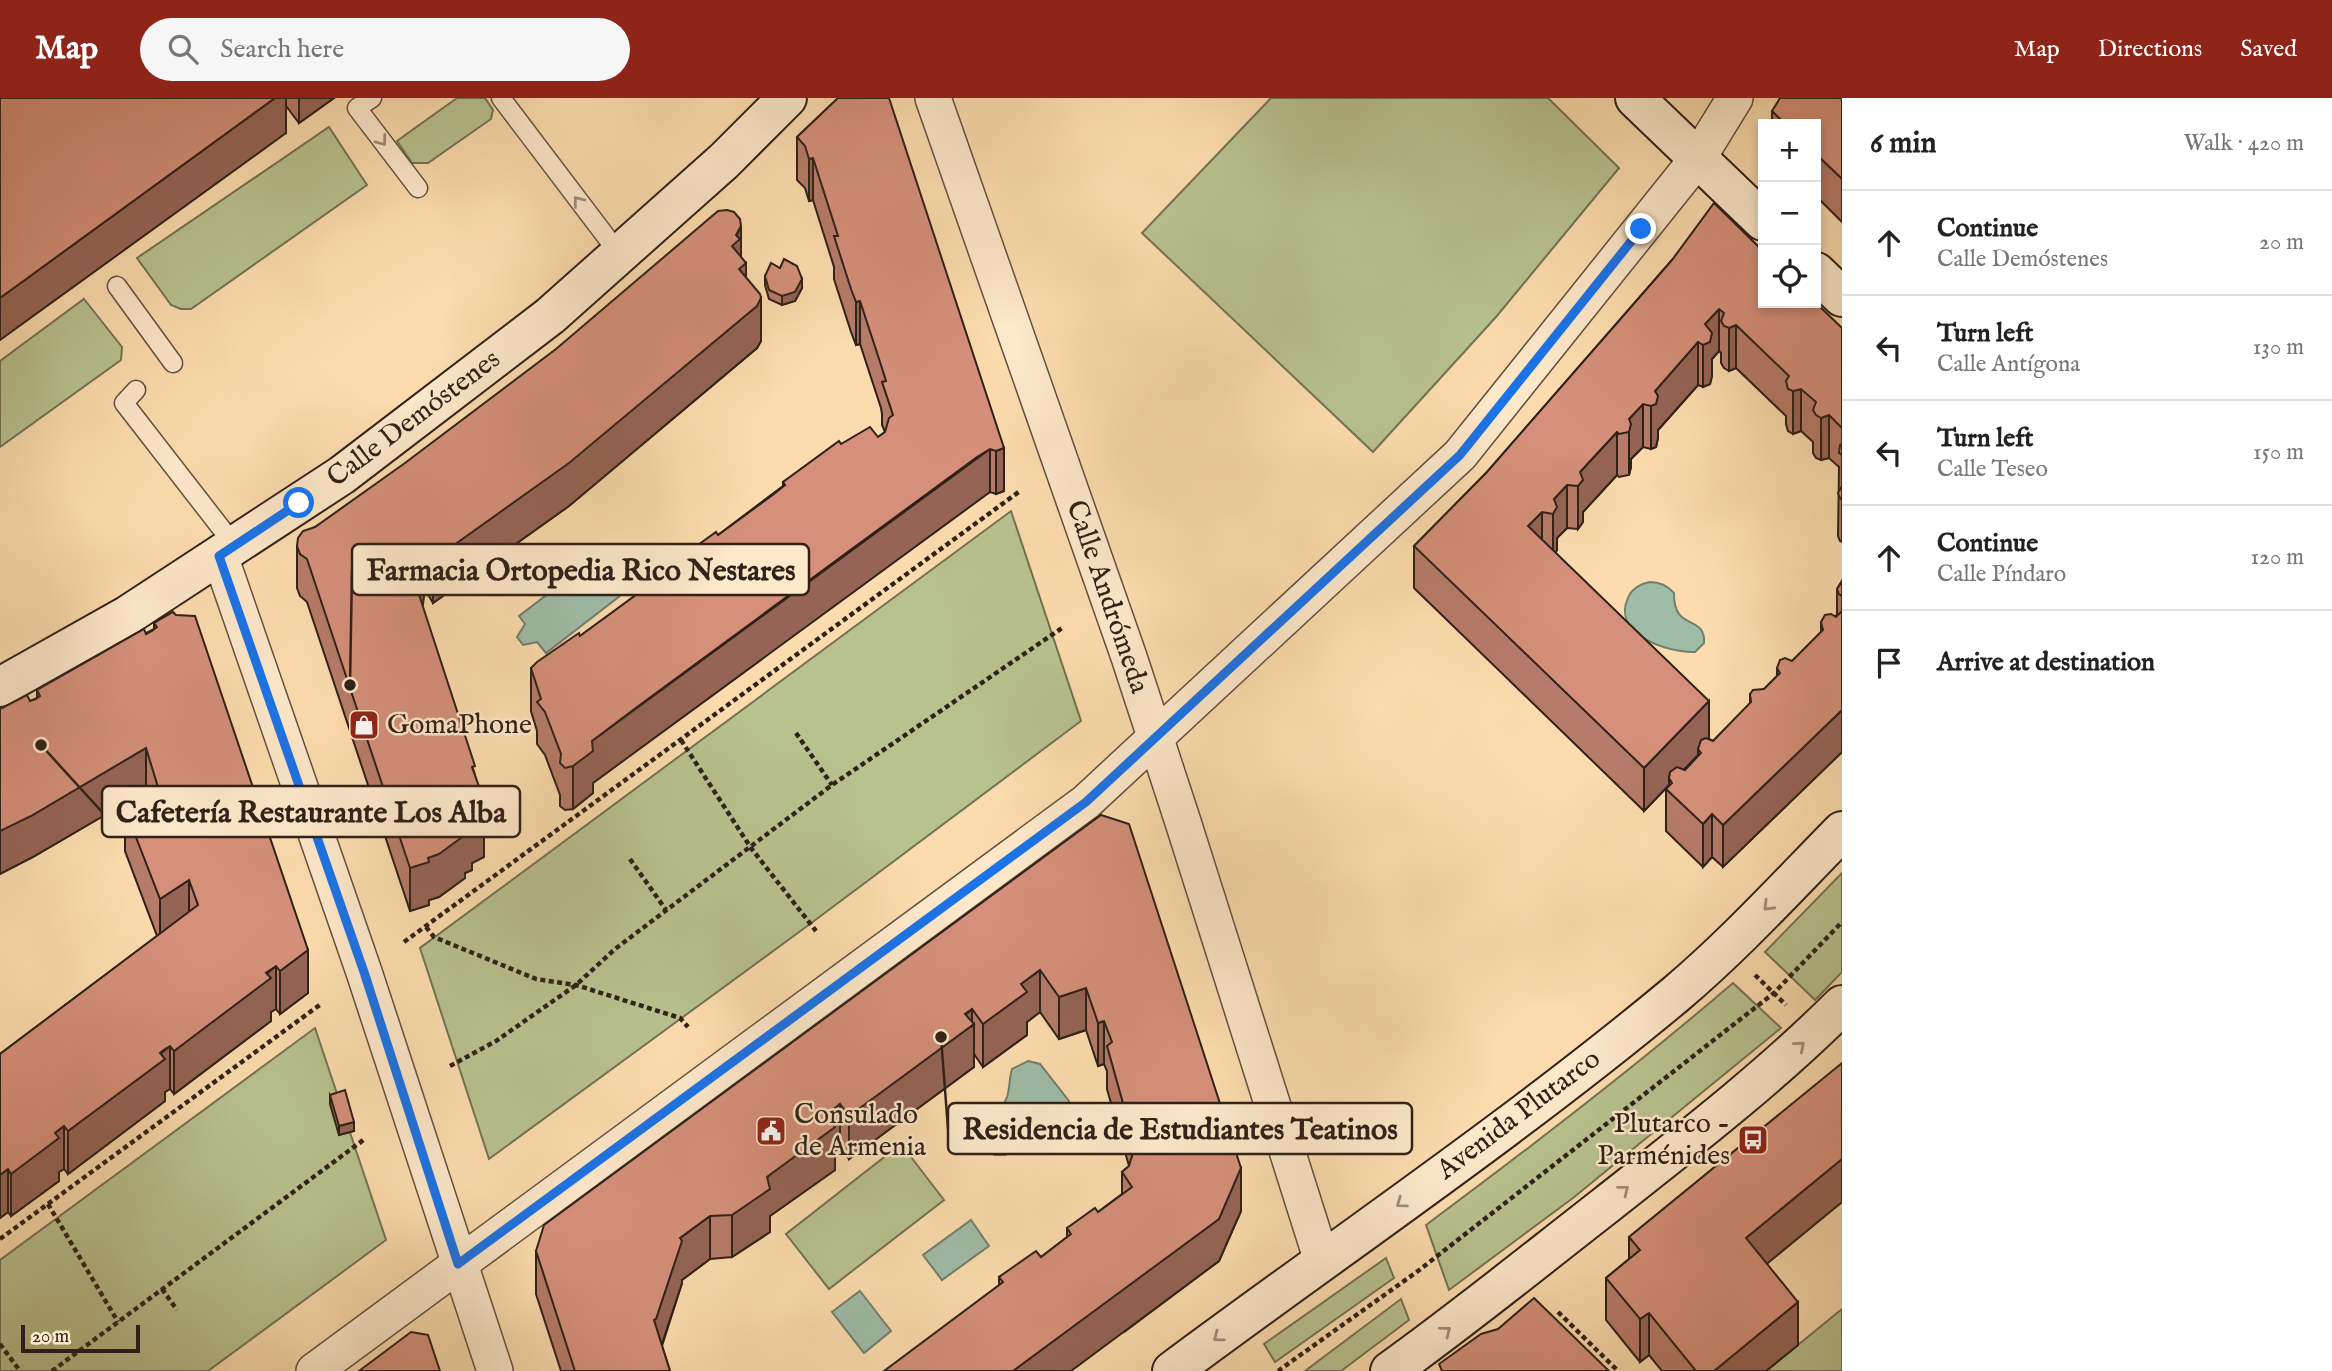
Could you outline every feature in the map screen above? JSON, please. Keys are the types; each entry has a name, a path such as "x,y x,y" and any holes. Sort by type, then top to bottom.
{"main road":[{"name":"Calle Demóstenes","path":"0,687 128,615 364,458 550,316 724,161 787,98"},
{"path":"1635,98 1758,216"},
{"path":"1821,277 1842,298"},
{"name":"Avenida Plutarco","path":"1172,1371 1592,1061 1727,948 1842,831"},
{"path":"1390,1371 1440,1335 1728,1108 1815,1033 1842,1005"}],"street":[{"name":"Calle Andrómeda","path":"933,98 1155,738 1322,1261"},
{"path":"314,1371 1086,802 1460,455 1698,158 1735,98"},
{"path":"227,551 495,1371"}],"lane":[{"path":"372,98 357,108 418,188"},
{"path":"501,98 620,255"},
{"path":"117,286 173,363"},
{"path":"136,390 124,403 227,551"}],"path":[{"path":"404,942 1020,491"},
{"path":"450,1066 496,1041 576,985 615,949 832,785 1062,628"},
{"path":"796,733 832,785"},
{"path":"681,740 751,848 816,931"},
{"path":"630,859 666,910"},
{"path":"1278,1371 1419,1271 1773,993 1842,922"},
{"path":"425,927 434,937 536,979 576,985 680,1018 688,1027"},
{"path":"0,1239 321,1004"},
{"path":"52,1371 366,1138"},
{"path":"48,1204 118,1322"},
{"path":"162,1289 177,1310"},
{"path":"1558,1312 1618,1371"},
{"path":"0,1344 20,1371"}],"green space":[{"path":"457,98 485,98 493,110 491,119 428,163 412,163 397,141"},
{"path":"1271,98 1548,98 1619,168 1496,317 1373,452 1142,233"},
{"path":"329,127 367,185 191,309 171,305 137,258"},
{"path":"84,299 122,347 121,360 0,447 0,361"},
{"path":"1011,511 1081,721 489,1159 420,948"},
{"path":"1842,873 1842,972 1815,1000 1765,952"},
{"path":"1733,983 1781,1028 1573,1198 1449,1290 1426,1225 1582,1107"},
{"path":"315,1028 386,1240 208,1371 0,1371 0,1260"},
{"path":"901,1144 944,1200 829,1289 786,1234"},
{"path":"1386,1258 1394,1278 1275,1362 1264,1344"},
{"path":"1401,1299 1409,1320 1341,1371 1305,1371"},
{"path":"1842,1309 1842,1371 1766,1371"}],"shaded area":[{"path":"611,546 638,582 546,653 537,642 523,645 517,637 525,624 519,616"},
{"path":"1650,582 1663,584 1671,590 1679,613 1700,628 1704,643 1695,652 1657,645 1645,639 1628,622 1625,611 1628,598 1637,587"},
{"path":"1028,1061 1040,1064 1069,1101 1067,1110 1006,1155 994,1155 986,1148 986,1136 1007,1097 1012,1069"},
{"path":"971,1220 989,1246 942,1280 923,1255"},
{"path":"860,1291 891,1331 864,1353 832,1312"}],"building":[{"path":"0,98 275,98 0,298"},
{"path":"838,98 889,98 1004,448 996,451 990,449 977,457 637,707 592,741 593,751 573,766 565,768 560,763 561,754 545,712 537,702 541,699 531,668 662,576 659,573 716,532 718,535 774,494 785,485 783,482 839,441 841,444 870,427 878,437 885,432 889,418 893,415 882,382 886,381 860,301 856,302 851,289 834,236 838,236 813,158 809,159 805,146 797,137"},
{"path":"1780,98 1842,98 1842,179 1821,159 1821,119 1780,119 1772,111"},
{"path":"1714,203 1758,246 1758,308 1821,308 1842,328 1842,428 1829,415 1821,418 1816,415 1813,410 1816,402 1801,389 1788,389 1786,381 1789,376 1736,325 1729,328 1724,326 1721,321 1724,313 1719,309 1705,324 1712,333 1710,342 1703,345 1698,342 1655,391 1658,396 1656,404 1643,404 1629,419 1629,432 1617,432 1580,472 1583,480 1578,486 1567,485 1554,499 1557,507 1553,514 1542,512 1528,526 1709,701 1644,768 1414,546 1487,472 1672,260"},
{"path":"718,211 734,212 740,219 741,226 736,235 740,239 732,246 746,263 739,269 760,294 757,306 569,463 433,560 427,551 424,552 423,562 418,570 410,567 475,766 472,767 481,792 484,814 470,821 472,828 464,830 465,835 439,854 428,858 429,862 410,868 307,559 300,554 297,546 298,538 303,531 315,527 405,463 556,349"},
{"path":"784,259 797,266 802,279 795,292 782,296 769,290 765,276 771,263 780,268"},
{"path":"1842,486 1842,500 1838,493"},
{"path":"1842,581 1842,596 1837,589"},
{"path":"1842,611 1842,710 1723,825 1712,814 1703,824 1666,789 1672,783 1670,772 1677,767 1685,770 1701,753 1698,749 1701,740 1706,738 1713,741 1751,702 1750,694 1753,690 1764,689 1780,673 1777,668 1780,660 1785,658 1792,661 1823,630 1821,622 1825,615 1836,617"},
{"path":"173,612 176,615 195,616 308,950 280,971 276,966 266,973 271,978 174,1051 170,1046 160,1053 165,1059 68,1131 64,1126 55,1133 59,1138 11,1174 8,1169 0,1175 0,1054 198,905 189,880 160,899 125,809 158,787 146,748 31,816 0,831 0,709 27,695 30,701 36,699 40,696 37,690 144,629 146,634 152,631 157,627 154,623"},
{"path":"1101,815 1129,824 1241,1168 1219,1219 1013,1371 884,1371 1003,1282 999,1277 1036,1251 1041,1257 1071,1234 1067,1228 1095,1208 1098,1212 1132,1187 1122,1172 1129,1166 1135,1146 1107,1046 1112,1042 1104,1021 1098,1023 1086,988 1059,997 1040,970 1021,984 1027,992 983,1024 972,1009 965,1014 974,1024 849,1116 840,1104 826,1115 835,1127 767,1177 770,1189 732,1215 710,1216 680,1238 682,1241 654,1320 670,1371 575,1371 536,1251 544,1225"},
{"path":"1842,1063 1842,1159 1746,1238 1798,1302 1714,1371 1696,1371 1649,1313 1640,1319 1606,1278 1640,1250 1629,1237"},
{"path":"345,1090 354,1122 339,1126 330,1095"},
{"path":"1534,1298 1609,1371 1442,1371 1439,1364 1481,1334 1498,1329"},
{"path":"411,1332 428,1335 440,1371 359,1371"}],"place":[{"name":"Farmacia Ortopedia Rico Nestares","path":"350,685"},
{"name":"GomaPhone","path":"364,725"},
{"name":"Cafetería Restaurante Los Alba","path":"41,745"},
{"name":"Residencia de Estudiantes Teatinos","path":"941,1037"},
{"name":"Consulado de Armenia","path":"771,1131"},
{"name":"Plutarco - Parménides","path":"1753,1140"}],"route":[{"path":"299,503 219,556 364,972 458,1264 1086,802 1460,455 1641,229"}]}
